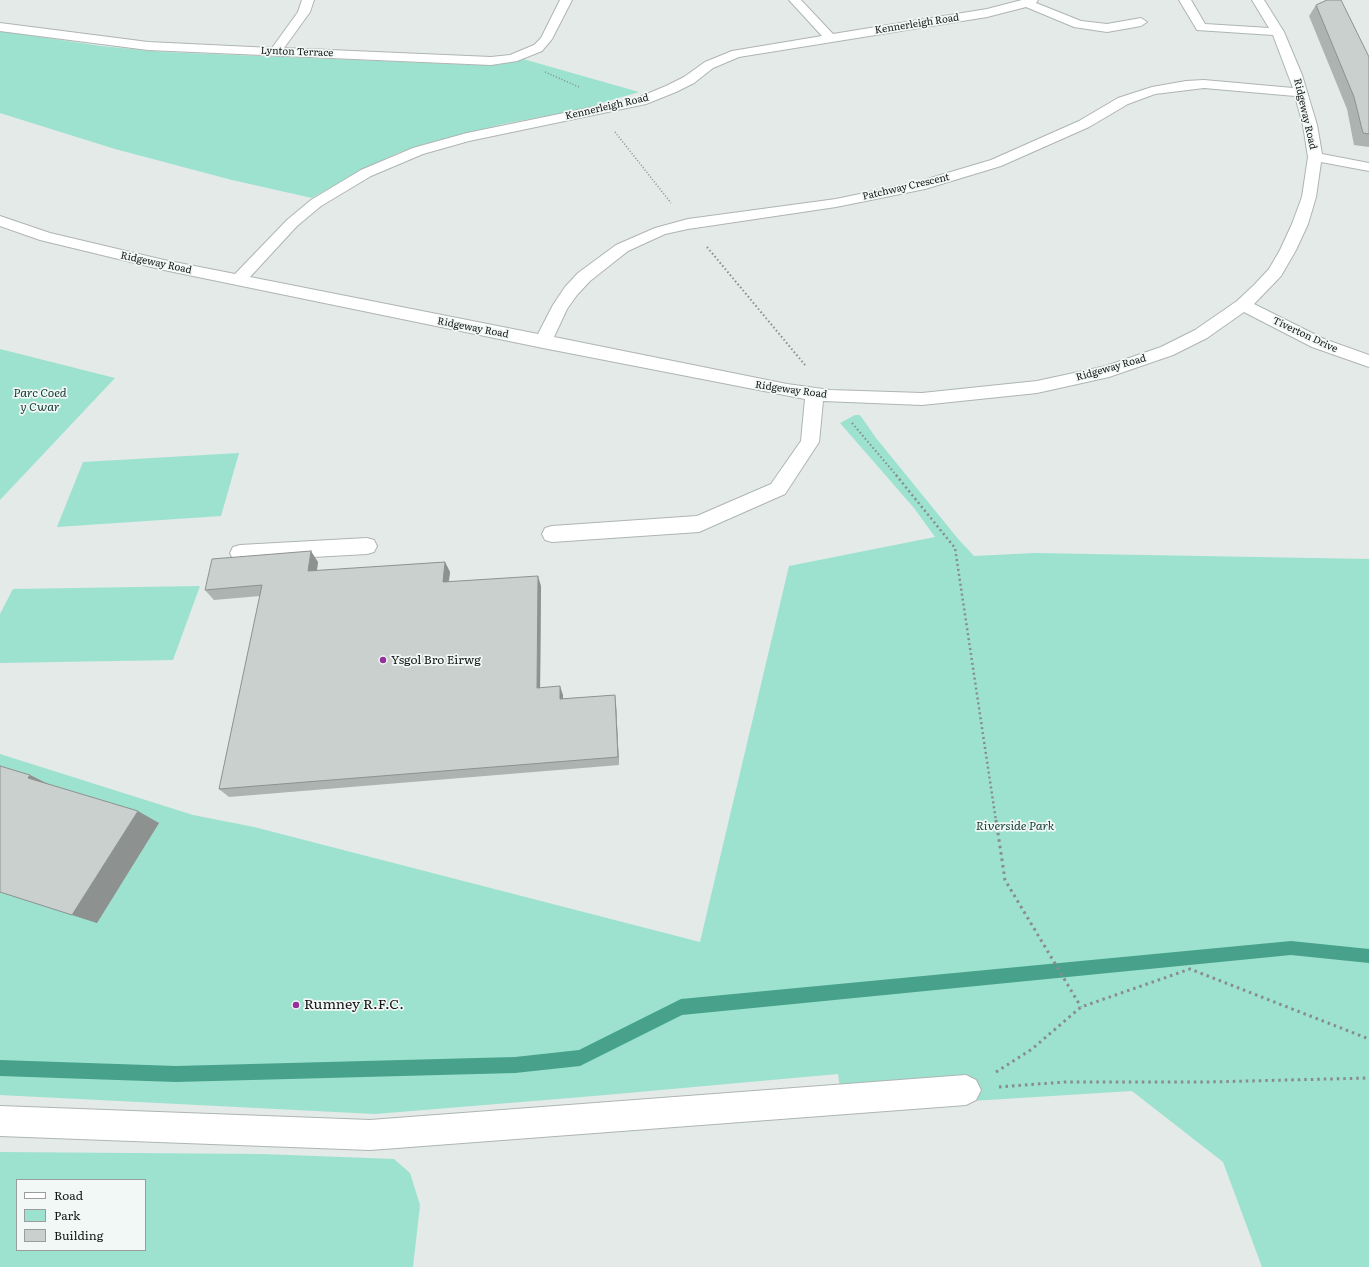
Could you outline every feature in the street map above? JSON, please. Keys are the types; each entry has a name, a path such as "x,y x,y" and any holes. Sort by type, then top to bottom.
{"street":[{"path":"276,51 304,12 308,0"},
{"name":"Lynton Terrace","path":"0,27 148,46 491,61 513,58 531,52 542,44 566,0"},
{"path":"795,0 828,38"},
{"path":"1185,0 1202,27 1278,32"},
{"name":"Ridgeway Road","path":"0,221 45,236 118,255 745,383 822,395 922,399 996,393 1037,387 1109,371 1167,351 1201,334 1243,304 1275,272 1288,250 1300,224 1309,197 1315,156 1310,125 1302,93 1278,32 1258,0"},
{"path":"1029,1 1078,24 1107,28 1141,22"},
{"name":"Kennerleigh Road","path":"239,279 292,223 316,203 378,168 418,151 455,140 600,111 658,95 682,84 709,65 736,54 987,13 1029,1"},
{"name":"Patchway Crescent","path":"543,342 571,291 599,264 641,238 660,231 688,224 836,203 920,186 996,163 1028,150 1084,124 1124,101 1152,91 1186,85 1204,84 1302,93"},
{"path":"1315,156 1369,167"},
{"name":"Tiverton Drive","path":"1243,304 1318,343 1369,361"},
{"path":"552,534 699,524 778,489 810,442 822,395"},
{"path":"240,554 367,546"},
{"path":"0,1121 370,1135 966,1090"}],"path":[{"path":"513,58 593,94 592,101 822,395 930,515 955,548 1006,880 1081,1007"},
{"path":"966,1090 1032,1049 1081,1007 1190,969 1369,1039"},
{"path":"966,1090 1066,1082 1216,1082 1369,1078"}],"green space":[{"path":"0,31 101,46 163,52 476,65 498,65 523,59 639,92 598,104 599,106 503,124 400,152 357,172 312,198 232,180 115,149 0,113"},
{"name":"Parc Coed y Cwar","path":"0,349 115,378 0,500"},
{"name":"Riverside Park","path":"855,415 860,415 876,438 959,540 974,556 1035,553 1369,559 1369,1267 1262,1267 1223,1162 1132,1091 843,1109 838,1074 375,1114 0,1095 0,754 193,815 254,827 700,942 789,566 935,537 914,508 840,423"},
{"path":"239,453 221,516 57,527 83,462"},
{"path":"200,586 173,660 0,663 0,614 13,589"},
{"path":"0,1152 262,1154 394,1159 410,1173 420,1205 413,1267 0,1267"}],"building":[{"path":"1327,0 1341,0 1369,57 1369,134 1363,133 1354,97 1316,5"},
{"path":"311,551 308,571 445,562 443,582 538,576 537,688 560,686 560,699 615,695 618,757 219,789 262,585 205,590 212,559"},
{"path":"0,766 30,775 28,778 138,811 72,915 0,892"}],"waterway":[{"path":"0,1068 176,1074 515,1065 580,1058 681,1007 1291,948 1369,956"}],"place":[{"name":"Ysgol Bro Eirwg","path":"383,660"},
{"name":"Rumney R.F.C.","path":"296,1005"}]}
